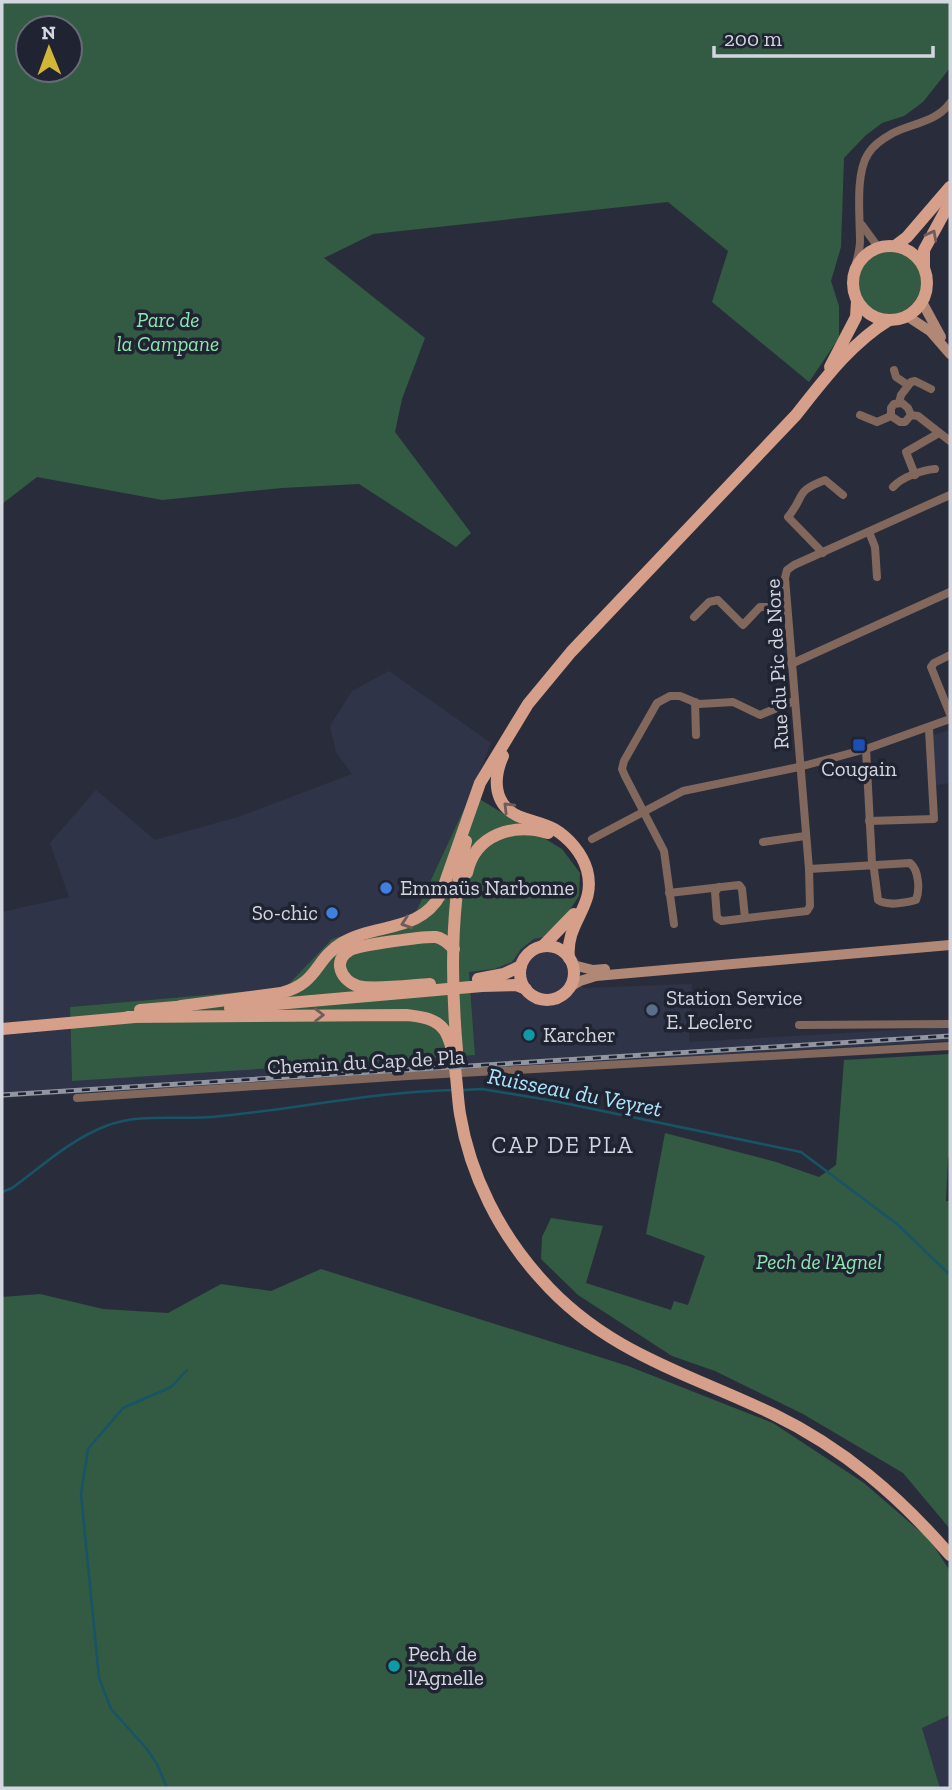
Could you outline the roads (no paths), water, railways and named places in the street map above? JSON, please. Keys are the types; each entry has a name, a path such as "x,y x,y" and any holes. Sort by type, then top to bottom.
{"main road":[{"path":"895,246 907,237 950,187"},
{"path":"857,301 867,313 889,320 907,316 922,302 927,286 924,250 950,202"},
{"path":"819,385 856,317 857,301 852,285 855,268 866,254 878,247 895,246 913,253 925,271"},
{"path":"922,302 949,353"},
{"path":"907,316 930,331 949,353"},
{"path":"3,1026 181,1006 297,989 311,978 326,956 343,943 404,924 425,914 441,894 480,783 528,704 571,652 796,415 819,385 860,342 889,320"},
{"path":"570,987 573,980 569,936 585,907 588,889 589,878 583,859 567,839 552,828 516,815 504,806 497,794 495,782 499,766 523,721 571,652"},
{"path":"494,762 476,806 465,846 458,890 454,956 454,1044 468,1151 485,1193 519,1253 571,1311 625,1348 772,1414 844,1455 892,1493 950,1555"},
{"path":"454,956 468,869 479,845 494,835 514,830 543,831 567,839"},
{"path":"526,989 520,975 521,966 528,953 543,946 569,921 588,889"},
{"path":"446,983 360,987 345,979 340,964 346,952 355,948 436,937 454,956"},
{"path":"543,946 558,948 571,961 600,970 950,945"},
{"path":"3,1026 482,986 516,985 545,1000 560,996 580,981 596,976 800,956"},
{"path":"181,1006 490,978 521,966"},
{"path":"128,1017 407,1015 432,1019 442,1027 454,1044"},
{"path":"462,1116 478,1163 499,1210 525,1250 575,1306 636,1347 776,1410 828,1438 888,1482 950,1545"}],"street":[{"path":"855,268 860,241 862,169 867,154 886,137 925,122 945,110 950,103"},
{"path":"859,216 865,233 878,247"},
{"path":"894,370 897,377 908,385"},
{"path":"891,416 891,408 899,403 908,385 915,381 931,389"},
{"path":"899,403 908,408 911,415"},
{"path":"860,415 877,422 891,416"},
{"path":"891,416 905,422 911,415"},
{"path":"911,415 918,416 950,441"},
{"path":"915,475 906,452 939,433"},
{"path":"893,487 898,482 935,469"},
{"path":"823,553 788,517 796,508 800,494 809,486 825,480 843,495"},
{"name":"Rue du Pic de Nore","path":"745,918 807,911 810,906 787,607 787,570 950,495"},
{"path":"869,533 875,547 877,576"},
{"path":"792,664 950,592"},
{"path":"694,617 709,602 718,600 743,625 761,607 787,607"},
{"path":"592,839 683,791 799,767 929,729 950,717 931,667 950,656"},
{"path":"674,924 664,851 625,776 622,769 624,761 657,703 670,696 680,696 695,702 733,702 760,715 794,701"},
{"path":"695,702 696,735"},
{"path":"869,821 934,819 929,729"},
{"path":"809,869 873,866 910,863 914,866 918,896 916,901 883,904 878,900 873,866 869,821 866,749"},
{"path":"763,842 805,836"},
{"path":"668,892 738,885 741,889 745,918 722,921 718,918 715,892 719,887"},
{"path":"799,1025 950,1024"},
{"name":"Chemin du Cap de Pla","path":"77,1098 408,1076 950,1046"}],"waterway":[{"name":"Ruisseau du Veyret","path":"463,1090 482,1089 554,1101 801,1152 897,1224 950,1275"},
{"name":"Ruisseau du Veyret","path":"2,1192 12,1188 81,1138 119,1122 145,1118 212,1117 392,1094 452,1090"},
{"path":"167,1788 157,1764 146,1748 111,1709 99,1678 81,1494 88,1449 123,1408 171,1387 187,1370"}],"railway":[{"path":"2,1095 950,1036"}],"place":[{"name":"Cougain","path":"859,745"},
{"name":"Emmaüs Narbonne","path":"386,888"},
{"name":"So-chic","path":"332,913"},
{"name":"Station Service E. Leclerc","path":"652,1010"},
{"name":"Karcher","path":"529,1035"},
{"name":"Pech de l'Agnelle","path":"394,1666"}],"district":[{"name":"CAP DE PLA","path":"563,1145"}],"park label":[{"name":"Parc de la Campane","path":"168,332"},
{"name":"Pech de l'Agnel","path":"819,1262"}]}
